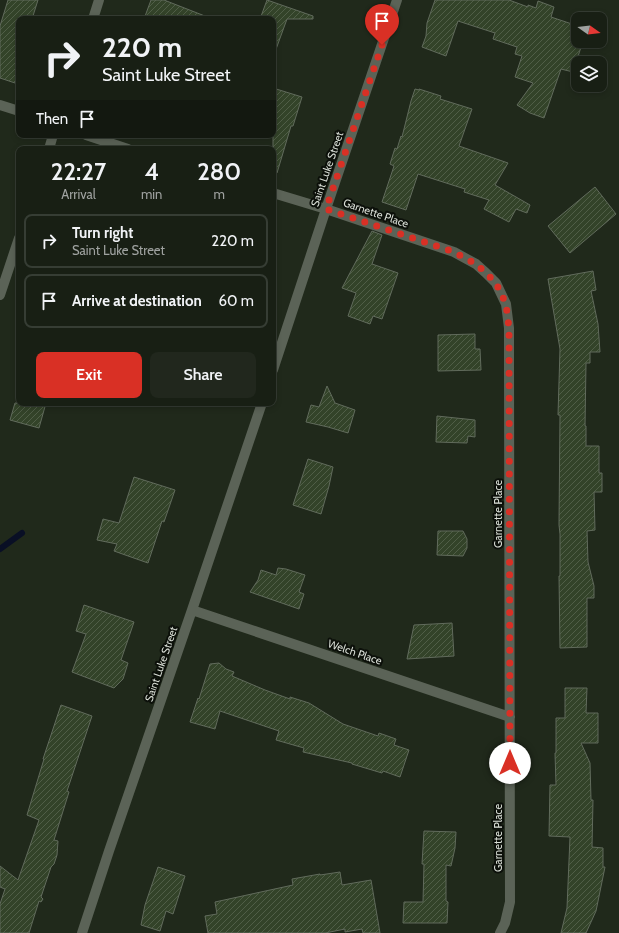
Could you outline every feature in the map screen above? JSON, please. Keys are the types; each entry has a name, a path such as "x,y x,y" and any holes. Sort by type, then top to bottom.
{"street":[{"path":"94,16 99,0"},
{"name":"Saint Luke Street","path":"276,361 397,0"},
{"path":"0,105 16,110"},
{"path":"95,138 119,146"},
{"name":"Garnette Place","path":"276,194 454,252 476,264 486,273 496,283 506,304 509,335 510,902 505,922 500,933"},
{"path":"0,295 16,247"},
{"name":"Saint Luke Street","path":"82,933 261,406"},
{"name":"Welch Place","path":"192,610 510,717"}],"building":[{"path":"8,0 38,0 33,16 16,16 15,83 0,78 0,26"},
{"path":"151,0 164,0 205,16 145,16"},
{"path":"267,0 313,16 313,19 287,19 276,49 276,16 261,16"},
{"path":"435,0 509,0 528,7 528,5 536,8 538,1 554,7 551,17 571,24 571,48 581,48 578,56 571,56 571,72 561,69 544,118 530,113 517,105 533,83 515,77 522,56 515,54 517,47 493,39 495,33 458,21 446,56 422,47 426,36 427,23"},
{"path":"276,89 302,97 293,126 291,126 277,173 276,146 273,146 273,138 276,138"},
{"path":"415,89 441,96 440,99 472,109 459,146 508,163 495,185 530,205 527,213 516,209 509,222 484,209 489,200 464,192 465,189 418,174 406,210 382,202 394,166 390,164 395,148 397,149 401,136 402,137"},
{"path":"595,187 616,214 570,253 548,226"},
{"path":"372,231 382,235 372,264 398,273 382,319 373,316 370,324 348,316 356,293 342,288"},
{"path":"593,271 596,290 591,291 598,324 600,352 590,352 590,363 586,363 585,426 586,446 599,446 599,473 602,473 602,492 594,492 595,530 587,531 588,562 594,586 594,598 587,598 587,647 560,648 560,415 558,415 560,349 548,279"},
{"path":"475,334 475,349 480,349 481,370 438,371 438,335"},
{"path":"327,386 335,403 355,410 348,433 306,422 311,405 319,407"},
{"path":"15,403 16,406 45,406 39,428 10,420"},
{"path":"437,416 475,420 475,437 468,436 467,443 436,442"},
{"path":"308,459 333,467 321,514 293,505"},
{"path":"134,477 175,490 164,522 162,521 148,563 114,551 117,544 97,540 103,519 119,523"},
{"path":"438,531 463,531 467,539 467,548 463,556 437,555"},
{"path":"278,568 305,575 299,592 304,594 299,609 250,592 258,580 261,570 276,575"},
{"path":"84,605 134,622 121,660 128,663 123,679 114,688 72,672 86,634 76,631"},
{"path":"452,623 454,656 407,659 414,625"},
{"path":"219,663 226,669 234,672 232,676 290,699 290,697 309,703 343,724 378,736 379,733 396,739 394,745 409,750 400,777 352,763 303,752 304,748 276,740 279,731 220,711 215,729 190,722 210,664"},
{"path":"565,688 587,688 586,713 598,713 598,743 581,743 590,763 591,800 593,800 592,847 603,848 603,867 605,867 596,911 586,933 561,933 567,908 570,837 549,836 550,785 556,785 556,718 565,718"},
{"path":"61,705 92,716 67,791 69,792 54,840 58,841 57,855 54,864 51,867 41,897 43,899 41,902 39,901 29,933 0,933 0,904 5,889 0,887 0,866 18,880 39,820 27,815 43,759"},
{"path":"424,831 456,832 455,848 451,866 446,865 446,901 448,902 447,923 403,923 404,902 423,902 424,864 422,864"},
{"path":"158,867 185,876 173,914 166,911 160,931 141,925 145,905"},
{"path":"340,872 342,885 371,880 380,933 363,933 362,929 345,932 345,929 325,933 208,933 205,916 217,914 215,902 293,885 292,879"}],"waterway":[{"path":"0,549 22,533"}],"route":[{"path":"382,45 326,209 454,252 476,264 496,283 506,304 509,328 510,763"}]}
